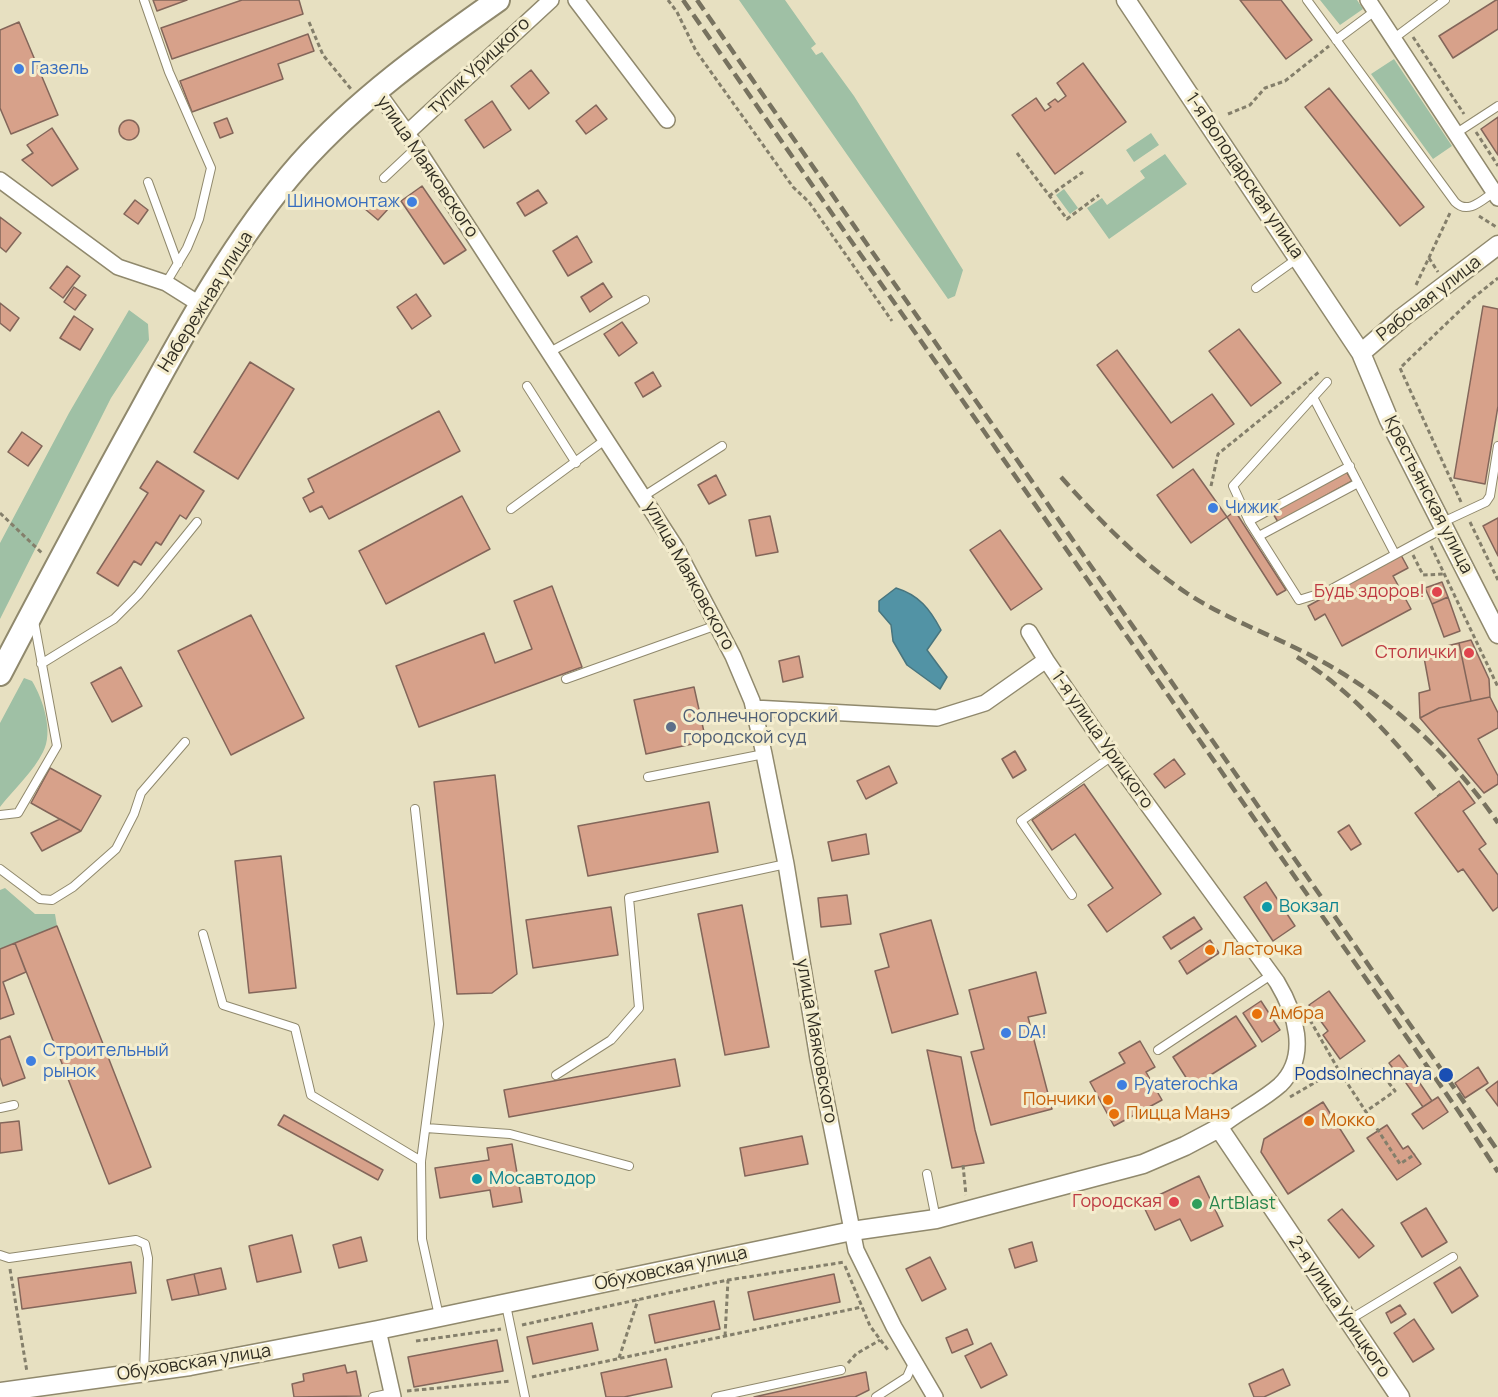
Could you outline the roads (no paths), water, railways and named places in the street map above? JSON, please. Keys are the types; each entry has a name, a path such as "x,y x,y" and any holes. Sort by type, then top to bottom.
{"main road":[{"name":"Набережная улица","path":"0,674 96,491 201,304 274,196 326,137 376,90 414,59 498,0"}],"street":[{"name":"тупик Урицкого","path":"407,133 551,0"},
{"path":"576,0 666,120"},
{"name":"1-я Володарская улица","path":"1126,0 1361,353"},
{"path":"1371,6 1496,195"},
{"name":"улица Маяковского","path":"376,90 407,133 604,441 644,496 676,548 718,625 754,708 786,864 818,1059 856,1251 935,1397"},
{"path":"0,180 118,267 166,284 201,304"},
{"name":"Рабочая улица","path":"1361,353 1403,317 1498,245"},
{"name":"Крестьянская улица","path":"1361,353 1389,420 1498,634"},
{"path":"1029,632 1046,660"},
{"name":"1-я улица Урицкого","path":"754,708 937,718 985,703 1046,660 1112,756 1271,975 1290,1008 1298,1039 1297,1050"},
{"name":"Обуховская улица","path":"0,1392 379,1338 439,1316 852,1231 936,1219 1143,1164 1185,1146 1219,1128 1280,1085 1290,1071 1297,1050"},
{"name":"2-я улица Урицкого","path":"1219,1128 1400,1397"},
{"path":"379,1338 393,1395"}],"lane":[{"path":"144,0 170,72 211,168 199,219 166,284"},
{"path":"1307,0 1455,202 1468,208 1496,195"},
{"path":"1393,39 1445,0"},
{"path":"1336,40 1371,6"},
{"path":"1455,134 1498,106"},
{"path":"384,178 416,148"},
{"path":"148,182 178,264"},
{"path":"1256,288 1298,258"},
{"path":"549,352 645,300"},
{"path":"1327,382 1233,486 1250,521 1299,600 1328,591 1466,512 1481,506 1490,496 1498,446"},
{"path":"527,386 576,463"},
{"path":"1313,397 1395,554"},
{"path":"511,509 604,441"},
{"path":"644,496 722,446"},
{"path":"1250,521 1350,466"},
{"path":"1259,536 1358,483"},
{"path":"41,664 114,619 138,595 197,522"},
{"path":"0,815 18,813 57,746 33,612"},
{"path":"566,679 718,625"},
{"path":"0,868 40,899 52,900 73,887 116,849 134,814 141,793 185,742"},
{"path":"648,777 764,754"},
{"path":"1072,895 1021,821 1112,756"},
{"path":"415,809 439,1024 421,1161 422,1239 439,1316"},
{"path":"556,1075 611,1040 639,1008 629,898 786,864"},
{"path":"203,934 223,1005 295,1028 311,1095 421,1161"},
{"path":"1158,1050 1271,975"},
{"path":"0,1108 14,1105"},
{"path":"426,1128 510,1134 629,1166"},
{"path":"927,1174 936,1219"},
{"path":"0,1255 9,1258 136,1240 145,1244 148,1258 144,1372"},
{"path":"1348,1320 1453,1257"},
{"path":"506,1304 525,1397"},
{"path":"876,1397 907,1377 914,1361"},
{"path":"716,1397 841,1370"},
{"path":"373,1397 393,1395"}],"water":[{"path":"896,588 923,604 941,630 927,650 947,677 940,689 907,665 893,641 891,625 879,611 879,601"}],"railway":[{"path":"683,0 1459,1112 1498,1172"},
{"path":"697,0 1498,1151"},
{"path":"1061,477 1121,540 1188,594 1310,655 1365,688 1390,707 1437,749 1479,797 1498,823"},
{"path":"1297,657 1356,702 1391,738 1439,795"}],"place":[{"name":"Газель","path":"19,69"},
{"name":"Шиномонтаж","path":"412,202"},
{"name":"Чижик","path":"1213,508"},
{"name":"Будь здоров!","path":"1437,592"},
{"name":"Столички","path":"1469,653"},
{"name":"Солнечногорский городской суд","path":"671,727"},
{"name":"Вокзал","path":"1267,907"},
{"name":"Ласточка","path":"1210,950"},
{"name":"Амбра","path":"1257,1014"},
{"name":"DA!","path":"1006,1033"},
{"name":"Строительный рынок","path":"31,1061"},
{"name":"Podsolnechnaya","path":"1446,1075"},
{"name":"Pyaterochka","path":"1122,1085"},
{"name":"Пончики","path":"1108,1100"},
{"name":"Пицца Манэ","path":"1114,1114"},
{"name":"Мокко","path":"1309,1121"},
{"name":"Мосавтодор","path":"477,1179"},
{"name":"Городская","path":"1174,1202"},
{"name":"ArtBlast","path":"1197,1204"}]}
